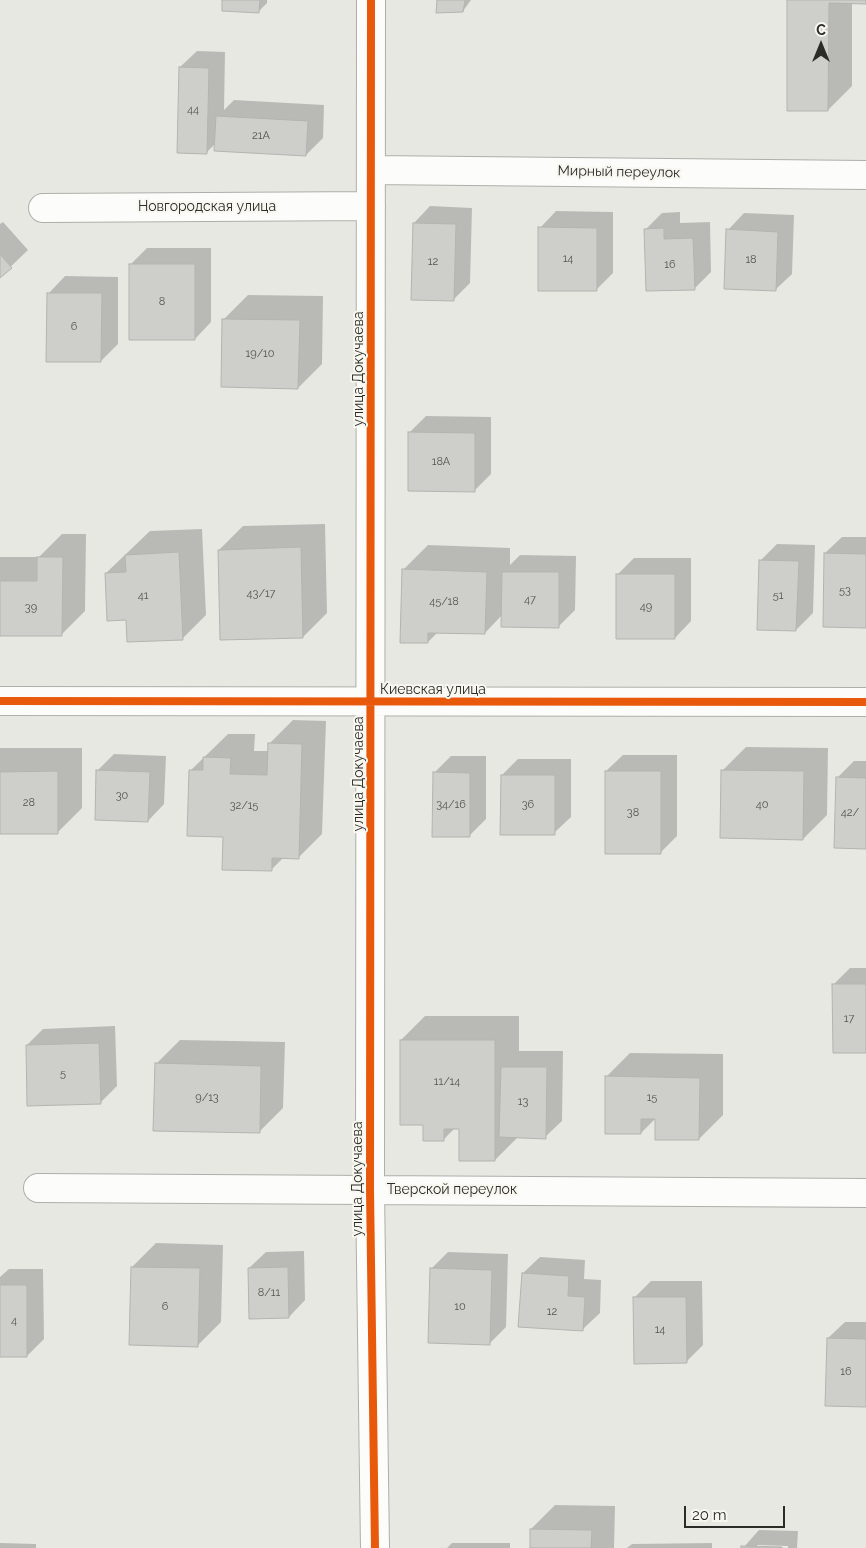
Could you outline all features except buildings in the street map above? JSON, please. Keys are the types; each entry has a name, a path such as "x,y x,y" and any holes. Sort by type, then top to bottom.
{"street":[{"name":"улица Докучаева","path":"371,0 370,1190 374,1548"},
{"name":"Мирный переулок","path":"372,170 866,175"},
{"name":"Новгородская улица","path":"43,208 371,206"},
{"name":"Киевская улица","path":"0,701 866,702"},
{"name":"Тверской переулок","path":"38,1188 866,1193"}],"cycle path":[{"path":"371,0 370,1190 375,1548"},
{"path":"0,701 866,702"}]}
